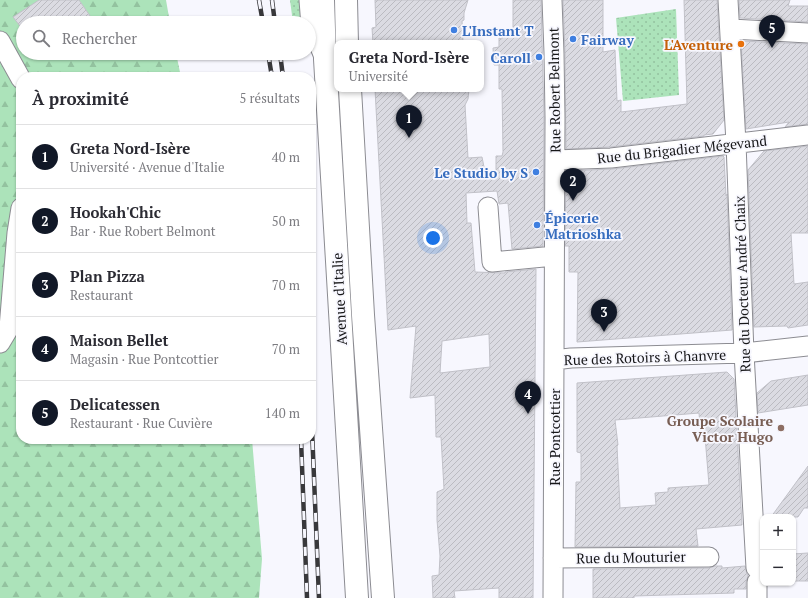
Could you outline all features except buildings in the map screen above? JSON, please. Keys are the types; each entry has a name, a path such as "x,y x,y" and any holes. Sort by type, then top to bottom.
{"main road":[{"name":"Avenue d'Italie","path":"323,0 325,59 357,598"},
{"path":"346,0 347,40"},
{"name":"Avenue d'Italie","path":"350,92 363,314 383,598"}],"street":[{"path":"309,0 310,16"},
{"name":"Rue Robert Belmont","path":"552,0 555,160 554,276"},
{"name":"Rue du Docteur André Chaix","path":"728,0 731,29 744,353 757,583"},
{"path":"731,29 808,33"},
{"path":"316,38 325,59"},
{"path":"0,41 17,72"},
{"name":"Rue du Brigadier Mégevand","path":"555,160 611,158 808,135"},
{"path":"488,207 492,262 554,256"},
{"path":"0,343 9,328 16,245"},
{"name":"Rue Pontcottier","path":"553,598 554,276"},
{"name":"Rue des Rotoirs à Chanvre","path":"554,360 744,353 808,346"},
{"name":"Rue du Mouturier","path":"554,558 709,557"}],"green space":[{"path":"0,0 166,0 169,16 16,16 16,60 177,60 180,72 16,72 16,444 252,444 262,559 259,598 0,598"},
{"path":"290,0 304,0 305,16 292,16"},
{"path":"676,9 679,95 623,101 616,18"}],"railway":[{"path":"259,0 262,16"},
{"path":"272,0 274,16"},
{"path":"269,60 271,72"},
{"path":"281,60 282,72"},
{"path":"301,444 307,598"},
{"path":"313,444 319,598"}],"place":[{"name":"L'Instant T","path":"454,30"},
{"name":"Fairway","path":"573,39"},
{"name":"L'Aventure","path":"741,44"},
{"name":"Delicatessen","path":"772,48"},
{"name":"Caroll","path":"539,57"},
{"name":"Greta Nord-Isère","path":"409,138"},
{"name":"Le Studio by S","path":"536,172"},
{"name":"Hookah'Chic","path":"573,201"},
{"name":"Épicerie Matrioshka","path":"537,225"},
{"name":"Plan Pizza","path":"604,332"},
{"name":"Maison Bellet","path":"528,414"},
{"name":"Groupe Scolaire Victor Hugo","path":"781,428"}]}
